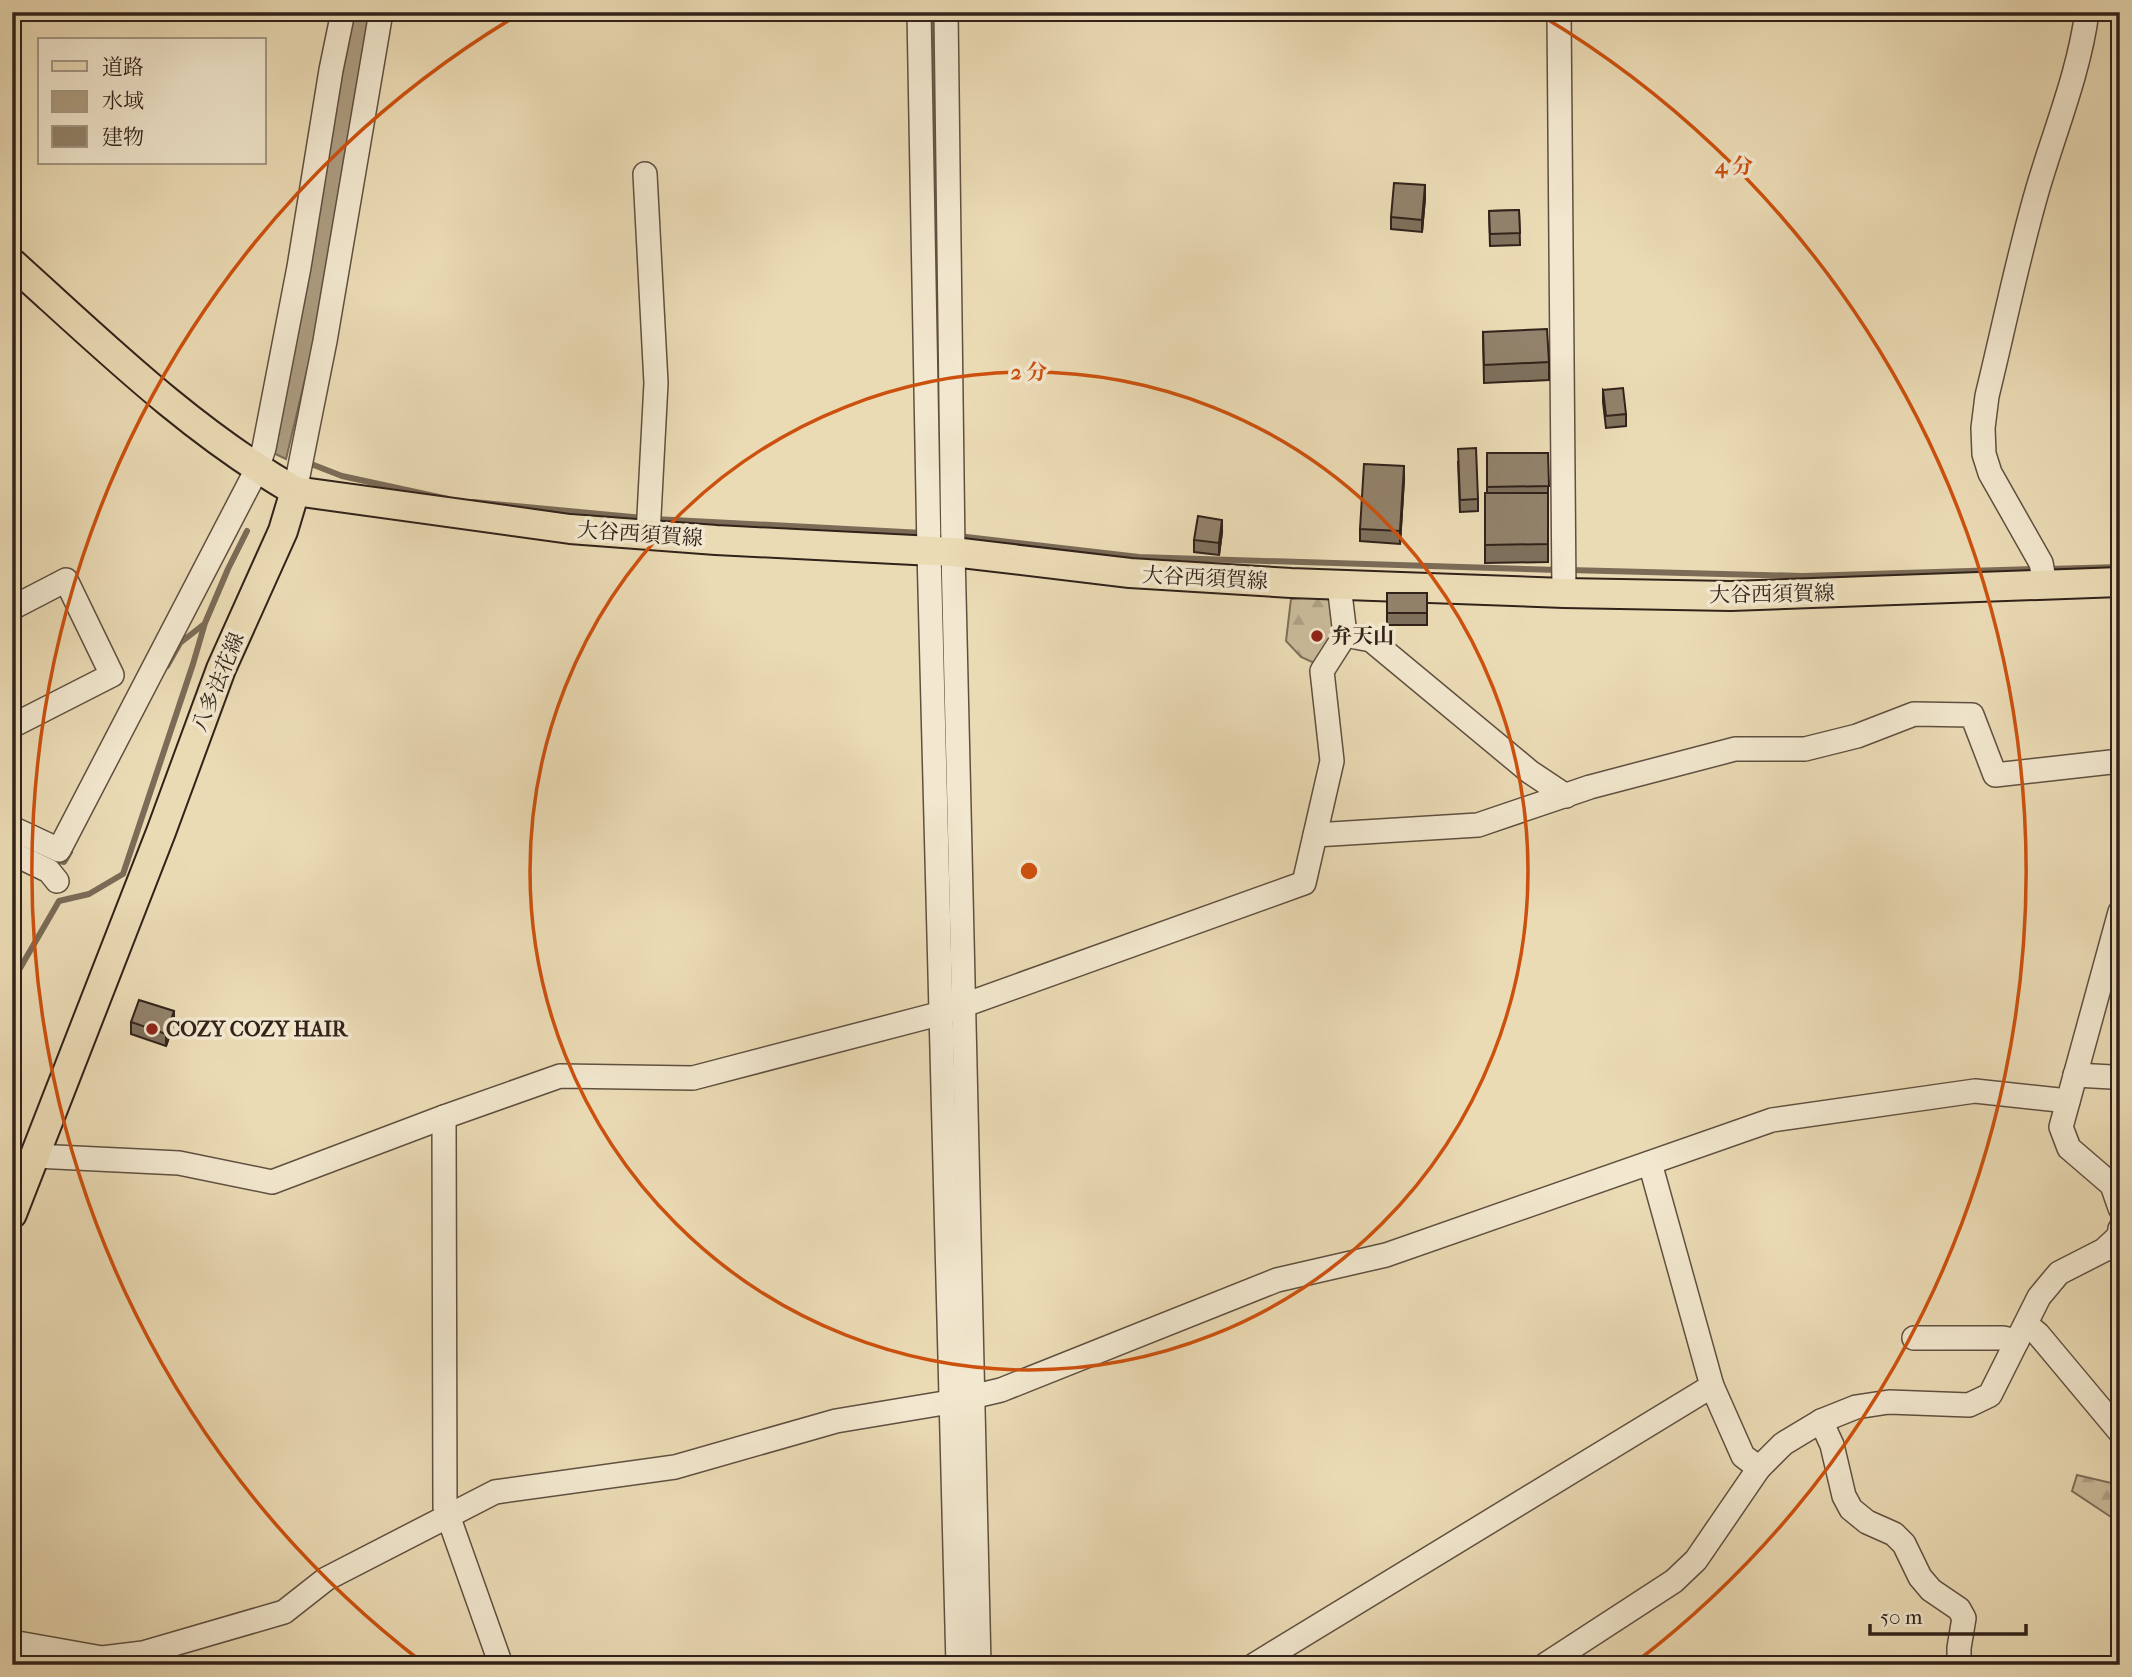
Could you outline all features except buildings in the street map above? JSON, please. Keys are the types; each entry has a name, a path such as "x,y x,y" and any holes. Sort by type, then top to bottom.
{"main road":[{"path":"12,263 180,413 257,469 295,491"},
{"name":"大谷西須賀線","path":"295,491 570,529 941,552 1130,573 1339,584 1564,593 1731,596 2120,582"},
{"name":"八多法花線","path":"12,1214 161,832 221,669 282,531 295,491"}],"street":[{"path":"12,828 59,850 257,469 264,448 299,267 343,12"},
{"path":"295,491 325,341 381,12"},
{"path":"919,12 941,552 965,1005 958,1665"},
{"path":"946,12 941,552 942,1013 979,1665"},
{"path":"1559,12 1564,593"},
{"path":"2045,584 2041,563 1990,473 1984,454 1983,428 1987,396 2038,190 2069,90 2087,12"},
{"path":"645,174 656,383 648,535"},
{"path":"12,608 66,580 112,675 12,726"},
{"path":"35,1156 178,1163 272,1182 560,1076 693,1078 942,1013 1304,883 1332,761 1322,671 1345,635 1339,584"},
{"path":"1345,635 1371,640 1530,772 1566,796"},
{"path":"1315,835 1478,825 1603,784 1735,749 1805,750 1857,736 1914,714 1972,715 1995,775 2120,761"},
{"path":"12,853 48,871 57,881"},
{"path":"2120,912 2061,1127 2069,1147 2112,1185 2120,1208"},
{"path":"2075,1075 2120,1080"},
{"path":"12,1642 102,1658 143,1653 284,1612 326,1579 495,1492 675,1467 836,1421 962,1400 1001,1390 1277,1280 1386,1255 1772,1119 1975,1091 2068,1101"},
{"path":"444,1117 447,1517 501,1665"},
{"path":"1650,1163 1712,1386 1743,1456 1759,1468"},
{"path":"1545,1665 1674,1581 1696,1560 1759,1468 1783,1444 1822,1421 1856,1407 1889,1402 1969,1405 1990,1395 2039,1297 2059,1273 2104,1250 2119,1236 2120,1229"},
{"path":"1914,1338 2003,1338 2021,1333 2038,1334 2120,1432"},
{"path":"1254,1665 1712,1386"},
{"path":"1822,1421 1832,1445 1844,1496 1851,1509 1867,1522 1894,1534 1904,1544 1920,1577 1931,1590 1959,1609 1964,1618 1959,1665"}],"green space":[{"path":"1327,596 1339,616 1341,631 1321,666 1301,657 1286,641 1291,599"},
{"path":"2077,1475 2120,1485 2120,1523 2072,1491"}],"water":[{"path":"350,12 371,12 315,337 286,459 269,451"}],"waterway":[{"path":"931,12 940,545"},
{"path":"306,462 342,476 448,499"},
{"path":"473,502 643,518"},
{"path":"654,519 923,533"},
{"path":"12,982 59,901 89,894 123,874 205,623 247,531"},
{"path":"958,536 1139,557 1558,570"},
{"path":"941,559 941,583"},
{"path":"2048,569 2120,567"},
{"path":"1569,570 1803,576 2037,569"},
{"path":"167,666 180,643 203,625"},
{"path":"46,858 64,862 70,852"}],"place":[{"name":"弁天山","path":"1317,636"},
{"name":"COZY COZY HAIR","path":"152,1029"}]}
